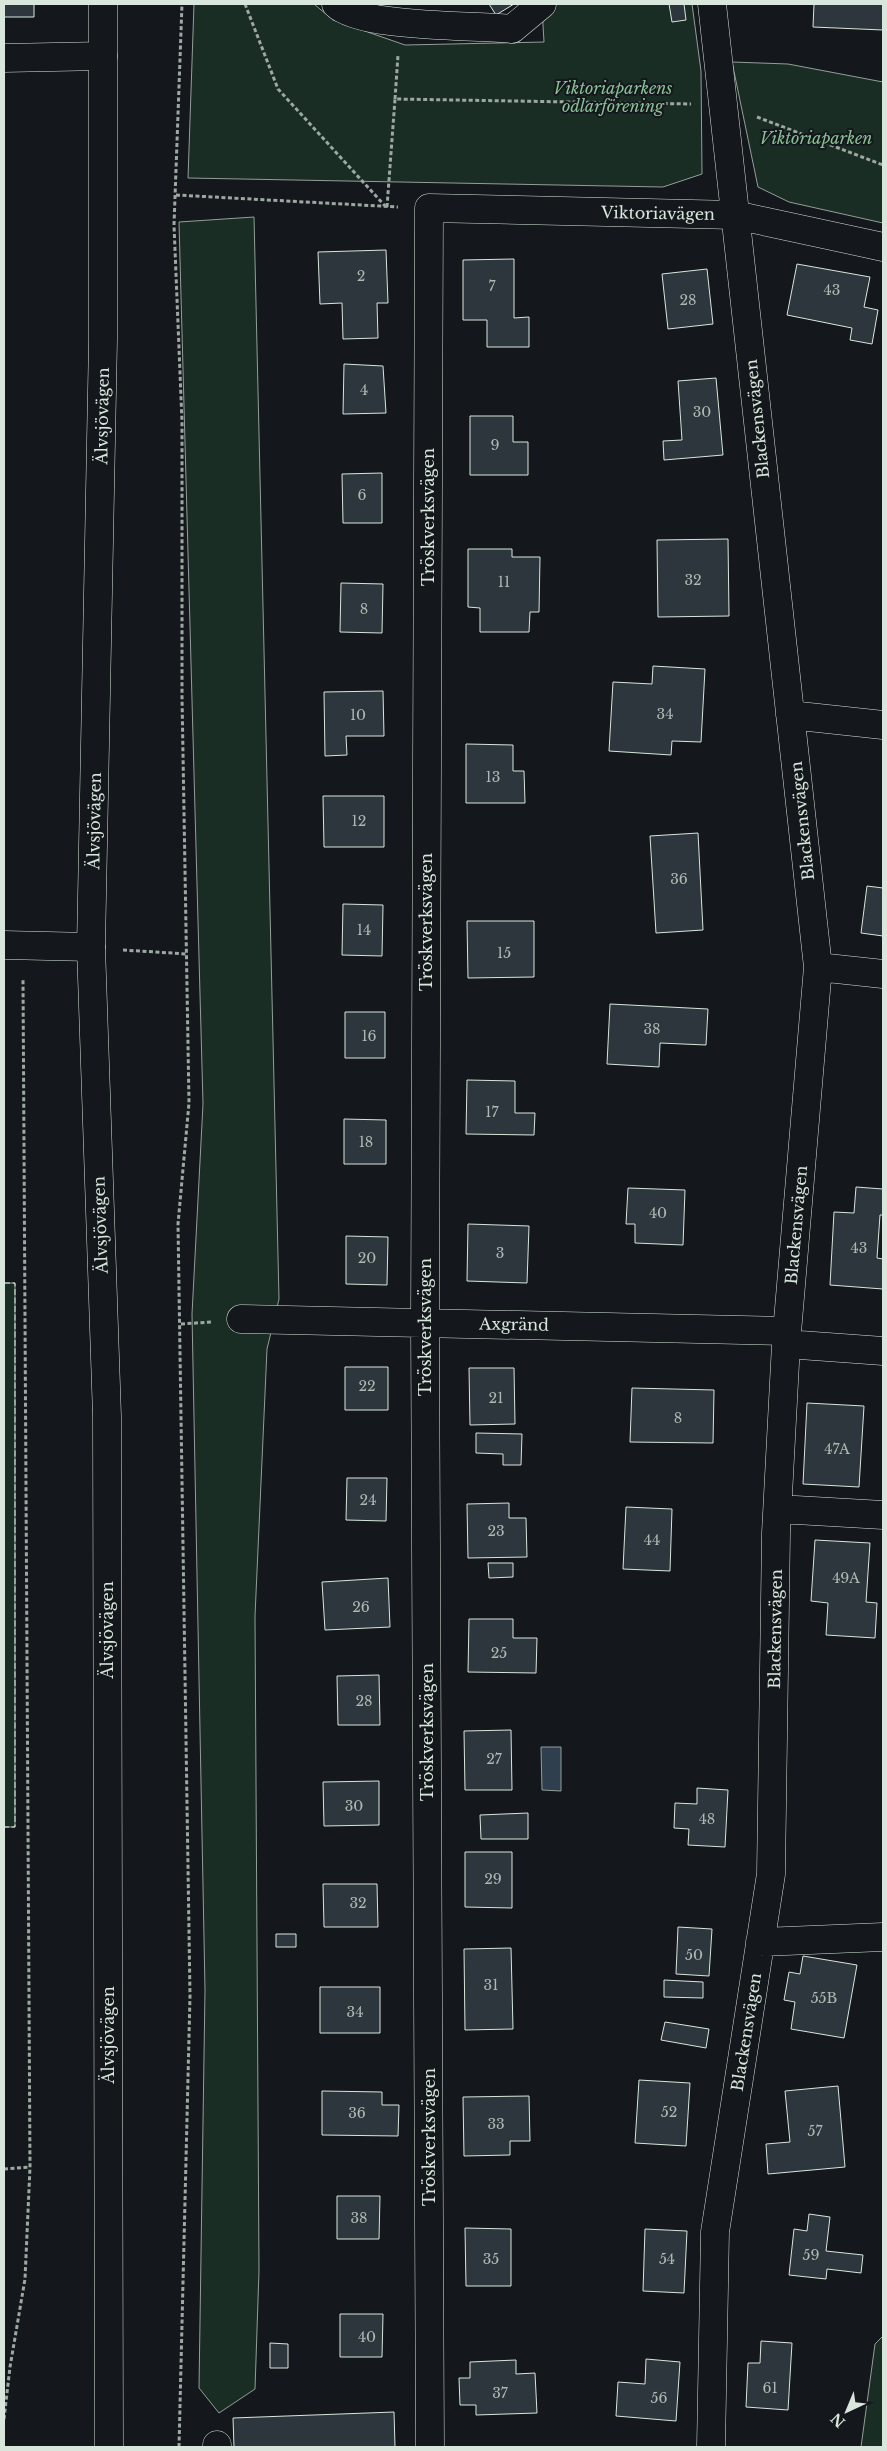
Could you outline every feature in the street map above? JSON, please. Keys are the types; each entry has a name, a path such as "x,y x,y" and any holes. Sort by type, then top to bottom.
{"street":[{"name":"Älvsjövägen","path":"103,4 103,350 91,948 107,1426 109,2447"},
{"path":"336,4 343,11 384,22 446,14 512,29 542,4"},
{"name":"Blackensvägen","path":"711,2447 716,2232 771,1874 778,1509 786,1338 818,967 712,4"},
{"path":"4,58 103,56"},
{"name":"Viktoriavägen","path":"428,208 735,215 883,247"},
{"name":"Tröskverksvägen","path":"428,208 425,1322 430,2447"},
{"path":"790,715 883,725"},
{"path":"13,945 91,948"},
{"path":"818,967 883,974"},
{"name":"Axgränd","path":"241,1320 425,1322 786,1338 883,1351"},
{"path":"778,1509 883,1514"},
{"path":"760,1942 883,1938"}],"path":[{"path":"179,2447 190,1996 178,1224 189,1103 182,696 182,422 174,225 182,4"},
{"path":"245,4 278,90 387,207"},
{"path":"387,207 397,50"},
{"path":"394,99 722,104 883,165"},
{"path":"176,195 428,208"},
{"path":"4,2419 10,2367 25,2279 30,2167 13,945"},
{"path":"91,948 187,954"},
{"path":"4,2169 30,2167"}],"green space":[{"name":"Viktoriaparkens odlarförening","path":"194,4 314,4 333,20 405,45 544,42 542,8 550,4 692,4 701,71 702,174 663,187 188,178"},
{"name":"Viktoriaparken","path":"732,62 788,64 883,82 883,223 789,202 758,187"},
{"path":"254,217 279,1299 267,1349 255,1616 259,2271 255,2389 219,2413 199,2388 205,1990 192,1314 203,1104 179,222"},
{"path":"4,1283 15,1283 15,1827 4,1827"},
{"path":"883,2336 883,2447 861,2447 875,2344"}],"water":[{"path":"541,1747 561,1747 561,1791 542,1790"}],"building":[{"path":"4,4 34,4 34,17 4,17"},
{"path":"489,4 514,4 496,15"},
{"path":"669,4 684,4 686,20 672,22"},
{"path":"814,4 883,4 883,30 813,27"},
{"path":"386,250 388,303 377,303 378,338 343,339 342,303 320,304 318,252"},
{"path":"514,259 514,318 529,317 529,347 487,347 487,320 463,320 463,260"},
{"path":"797,264 870,277 864,307 878,310 872,344 850,340 852,328 787,315"},
{"path":"707,269 713,324 668,329 662,274"},
{"path":"344,364 383,366 386,413 343,414"},
{"path":"716,378 723,455 664,460 663,441 682,440 678,381"},
{"path":"470,416 513,416 513,442 528,442 528,475 470,475"},
{"path":"382,473 382,523 343,523 342,474"},
{"path":"728,539 729,616 658,617 657,540"},
{"path":"468,549 512,549 512,557 540,557 539,612 530,612 529,632 480,632 480,608 468,607"},
{"path":"341,583 383,584 382,633 340,632"},
{"path":"653,666 705,669 701,742 672,741 671,755 609,751 613,682 652,684"},
{"path":"383,691 384,736 346,736 347,755 325,756 324,692"},
{"path":"466,744 513,745 513,771 524,771 525,803 466,803"},
{"path":"323,796 384,796 384,847 324,847"},
{"path":"698,833 703,930 656,933 650,836"},
{"path":"867,886 883,888 883,936 861,933"},
{"path":"343,904 383,905 382,956 342,955"},
{"path":"467,921 534,921 534,977 468,978"},
{"path":"610,1004 708,1009 706,1045 660,1043 659,1067 607,1064"},
{"path":"345,1012 385,1012 385,1058 345,1058"},
{"path":"467,1080 515,1081 515,1113 535,1113 534,1135 466,1134"},
{"path":"344,1119 386,1120 386,1164 344,1164"},
{"path":"856,1187 883,1189 883,1215 880,1215 877,1258 883,1259 883,1289 830,1285 834,1212 854,1213"},
{"path":"628,1188 685,1190 683,1245 635,1243 635,1224 626,1224"},
{"path":"468,1224 529,1226 527,1283 467,1281"},
{"path":"346,1236 388,1237 387,1285 346,1284"},
{"path":"345,1367 388,1367 388,1410 345,1410"},
{"path":"469,1368 514,1368 515,1424 470,1425"},
{"path":"632,1388 714,1390 713,1443 630,1442"},
{"path":"807,1403 864,1406 859,1487 803,1484"},
{"path":"476,1433 522,1434 521,1465 503,1465 503,1454 476,1453"},
{"path":"347,1478 387,1478 386,1521 346,1520"},
{"path":"509,1503 509,1518 526,1518 527,1557 468,1558 467,1504"},
{"path":"626,1507 672,1509 670,1571 623,1569"},
{"path":"815,1540 870,1543 866,1602 877,1603 875,1638 826,1635 828,1603 811,1601"},
{"path":"488,1563 513,1563 513,1577 489,1578"},
{"path":"388,1578 390,1627 325,1630 322,1582"},
{"path":"469,1619 513,1619 513,1638 537,1638 536,1673 468,1672"},
{"path":"379,1675 380,1725 338,1725 337,1676"},
{"path":"511,1730 512,1790 465,1790 464,1731"},
{"path":"379,1781 379,1825 324,1826 323,1782"},
{"path":"697,1788 728,1790 725,1847 688,1845 689,1829 674,1828 675,1803 697,1804"},
{"path":"528,1813 528,1839 481,1839 480,1815"},
{"path":"465,1852 512,1852 512,1908 465,1907"},
{"path":"323,1884 377,1884 378,1927 324,1927"},
{"path":"678,1927 712,1929 709,1976 676,1974"},
{"path":"276,1934 296,1934 296,1947 276,1947"},
{"path":"511,1948 513,2029 465,2030 464,1949"},
{"path":"803,1956 857,1965 844,2038 791,2029 795,2002 784,2000 789,1972 800,1974"},
{"path":"664,1980 703,1982 703,1998 664,1997"},
{"path":"320,1987 380,1987 380,2033 320,2033"},
{"path":"665,2022 709,2029 706,2048 661,2040"},
{"path":"639,2080 690,2083 686,2146 635,2143"},
{"path":"838,2086 845,2167 768,2174 766,2144 790,2142 785,2091"},
{"path":"322,2091 382,2092 382,2105 399,2105 398,2136 322,2135"},
{"path":"529,2096 530,2141 510,2141 510,2155 464,2156 463,2097"},
{"path":"337,2196 380,2196 379,2239 337,2239"},
{"path":"809,2214 830,2217 826,2251 863,2255 861,2273 827,2269 826,2279 789,2275 794,2229 807,2231"},
{"path":"465,2228 511,2229 511,2286 466,2286"},
{"path":"645,2229 687,2231 684,2293 643,2291"},
{"path":"340,2314 383,2314 382,2357 340,2357"},
{"path":"761,2341 792,2343 788,2410 746,2407 748,2363 760,2363"},
{"path":"270,2343 288,2344 288,2368 270,2368"},
{"path":"646,2359 680,2362 676,2421 616,2416 618,2382 645,2384"},
{"path":"516,2360 516,2374 535,2373 537,2413 476,2415 476,2405 460,2405 459,2378 470,2378 470,2362"},
{"path":"394,2412 395,2447 234,2447 233,2418"}],"fence":[{"path":"4,1283 15,1283 15,1827 4,1827"}]}
